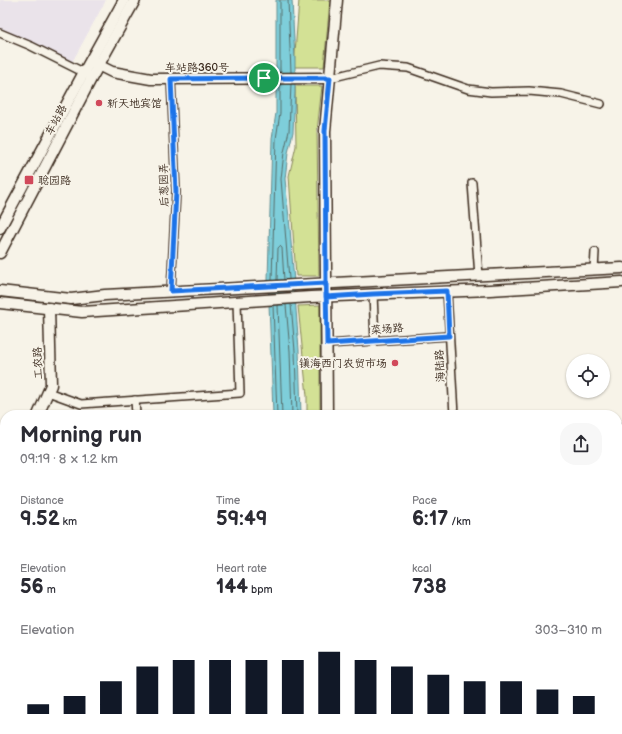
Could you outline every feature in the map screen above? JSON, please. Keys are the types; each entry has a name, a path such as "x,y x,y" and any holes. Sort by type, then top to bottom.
{"street":[{"name":"车站路","path":"95,64 124,0"},
{"name":"车站路","path":"0,228 88,74 136,0"},
{"path":"327,410 325,131 337,0"},
{"path":"0,33 31,46 88,74"},
{"name":"车站路360号","path":"95,64 112,72 151,79 330,78"},
{"path":"330,78 379,66 408,68 468,89 491,92 529,91 561,94 601,104"},
{"name":"车站路","path":"0,253 88,74"},
{"name":"后葱园弄","path":"171,79 176,192 171,291"},
{"path":"472,183 479,276"},
{"path":"594,270 595,252"},
{"path":"0,291 71,298 171,291 622,268"},
{"path":"0,303 82,312 311,297 490,290 622,282"},
{"name":"海陆路","path":"447,291 454,410"},
{"path":"373,294 375,341"},
{"path":"48,392 81,404 240,393 237,302"},
{"name":"工农路","path":"40,410 51,385 48,308"},
{"name":"菜场路","path":"327,344 449,336"},
{"path":"135,400 136,410"}],"shaded area":[{"path":"0,0 106,0 70,66 0,33"}],"green space":[{"path":"299,0 330,0 324,67 294,67"},
{"path":"295,86 322,86 317,131 319,276 296,276 289,176 296,146"},
{"path":"320,305 320,410 307,410 307,396 298,306"}],"water":[{"path":"276,0 292,0 295,92 293,132 288,153 285,179 299,350 301,410 273,410 268,279 272,139 276,113"}],"place":[{"name":"新天地宾馆","path":"99,103"},
{"name":"聪园路","path":"29,180"},
{"name":"镇海西门农贸市场","path":"395,363"}],"route":[{"path":"264,78 171,79 176,192 171,291 326,283 326,297 447,291 449,336 327,344 326,297 326,283 325,131 330,78 264,78"}]}
